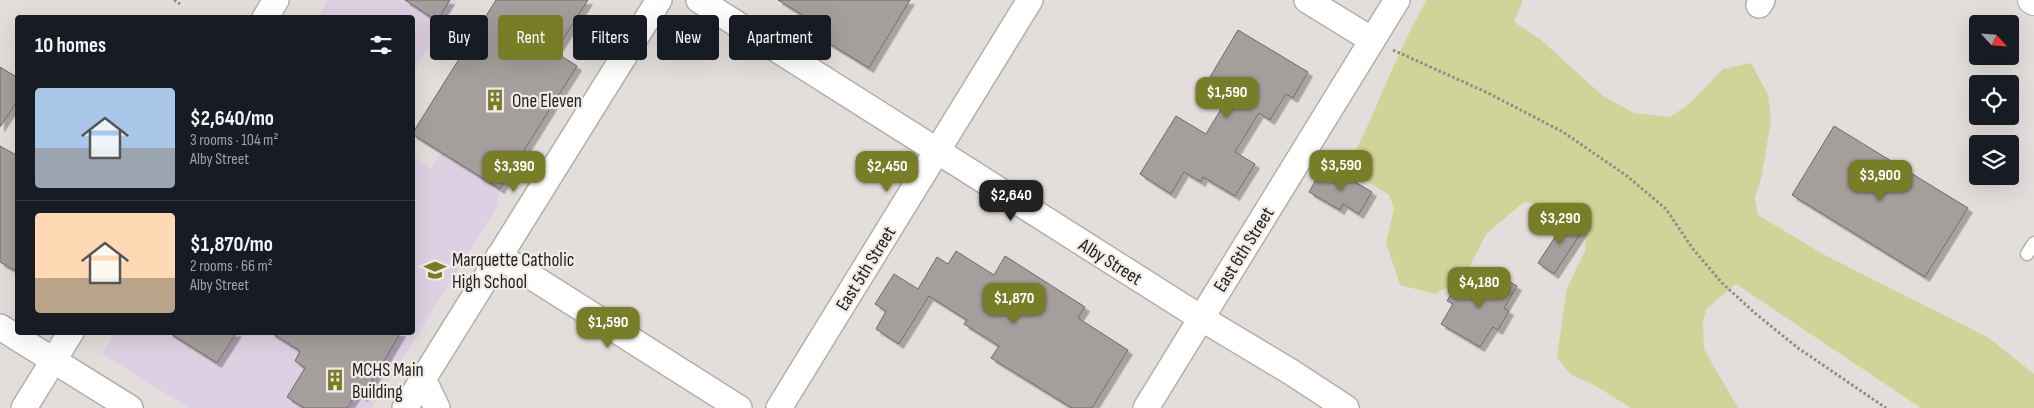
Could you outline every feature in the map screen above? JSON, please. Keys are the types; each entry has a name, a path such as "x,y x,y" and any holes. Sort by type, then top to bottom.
{"street":[{"path":"267,15 276,0"},
{"path":"405,408 659,0"},
{"name":"Alby Street","path":"699,0 1200,318 1291,372 1346,408"},
{"name":"East 5th Street","path":"779,408 1030,0"},
{"path":"1307,0 1372,40"},
{"name":"East 6th Street","path":"1146,408 1397,0"},
{"path":"499,256 739,408"},
{"path":"0,327 130,408"},
{"path":"24,408 69,335"},
{"path":"423,378 437,408"}],"lane":[{"path":"2027,254 2034,243"}],"path":[{"path":"174,0 180,4"},
{"path":"1372,40 1488,93 1564,132 1627,176 1666,209 1693,249 1722,283 1756,314 1798,348 1886,408"}],"shaded area":[{"path":"328,0 458,0 449,15 430,15 430,45 415,70 415,15 319,15"},
{"name":"Marquette Catholic High School","path":"441,153 500,189 496,208 372,408 189,408 102,354 115,335 415,335 415,157 431,168"}],"green space":[{"path":"1427,0 1523,0 1514,22 1540,39 1603,96 1634,113 1670,117 1689,104 1723,69 1751,63 1768,95 1771,121 1761,179 1755,197 1758,215 1821,253 1989,338 2034,374 2034,408 1921,408 1736,284 1706,309 1703,322 1704,349 1738,408 1631,408 1596,386 1570,374 1557,357 1567,288 1585,251 1586,229 1563,209 1524,202 1487,233 1465,275 1436,294 1400,285 1386,243 1394,208 1389,195 1356,174 1352,158 1406,38"}],"building":[{"path":"405,0 450,0 441,15 430,16"},
{"name":"One Eleven","path":"496,0 588,0 578,15 573,15 573,24 563,39 563,15 498,15 498,60 563,60 563,57 577,66 500,189 415,136 415,129 458,60 488,60 487,15"},
{"path":"778,0 910,0 869,68 831,45 831,15 802,15"},
{"path":"1238,30 1308,72 1293,98 1286,94 1270,120 1259,113 1235,152 1255,164 1235,196 1203,177 1201,182 1184,172 1171,194 1140,174 1176,116 1206,134 1229,96 1207,82"},
{"path":"0,67 15,76 15,104 0,127"},
{"path":"1834,126 1968,208 1925,277 1792,195"},
{"path":"0,146 15,154 15,270 0,262"},
{"path":"1338,172 1372,192 1359,214 1343,204 1340,210 1309,192 1320,173 1333,181"},
{"path":"1563,217 1583,230 1554,274 1538,263 1557,234 1553,231"},
{"path":"956,251 994,275 1005,256 1085,307 1078,318 1128,350 1092,408 1072,408 991,358 999,346 964,324 967,320 929,296 899,344 876,329 886,311 875,304 894,274 918,289 937,257 948,264"},
{"path":"1495,273 1517,286 1504,308 1509,311 1498,330 1493,327 1480,347 1441,324 1453,304 1447,301 1459,281 1482,294"},
{"path":"173,335 235,335 217,363"},
{"name":"MCHS Main Building","path":"275,335 399,335 363,397 357,393 347,408 304,408 287,397 305,368 295,361 300,351"}],"place":[{"name":"One Eleven","path":"495,100"},
{"name":"Marquette Catholic High School","path":"435,270"},
{"name":"MCHS Main Building","path":"335,380"}]}
